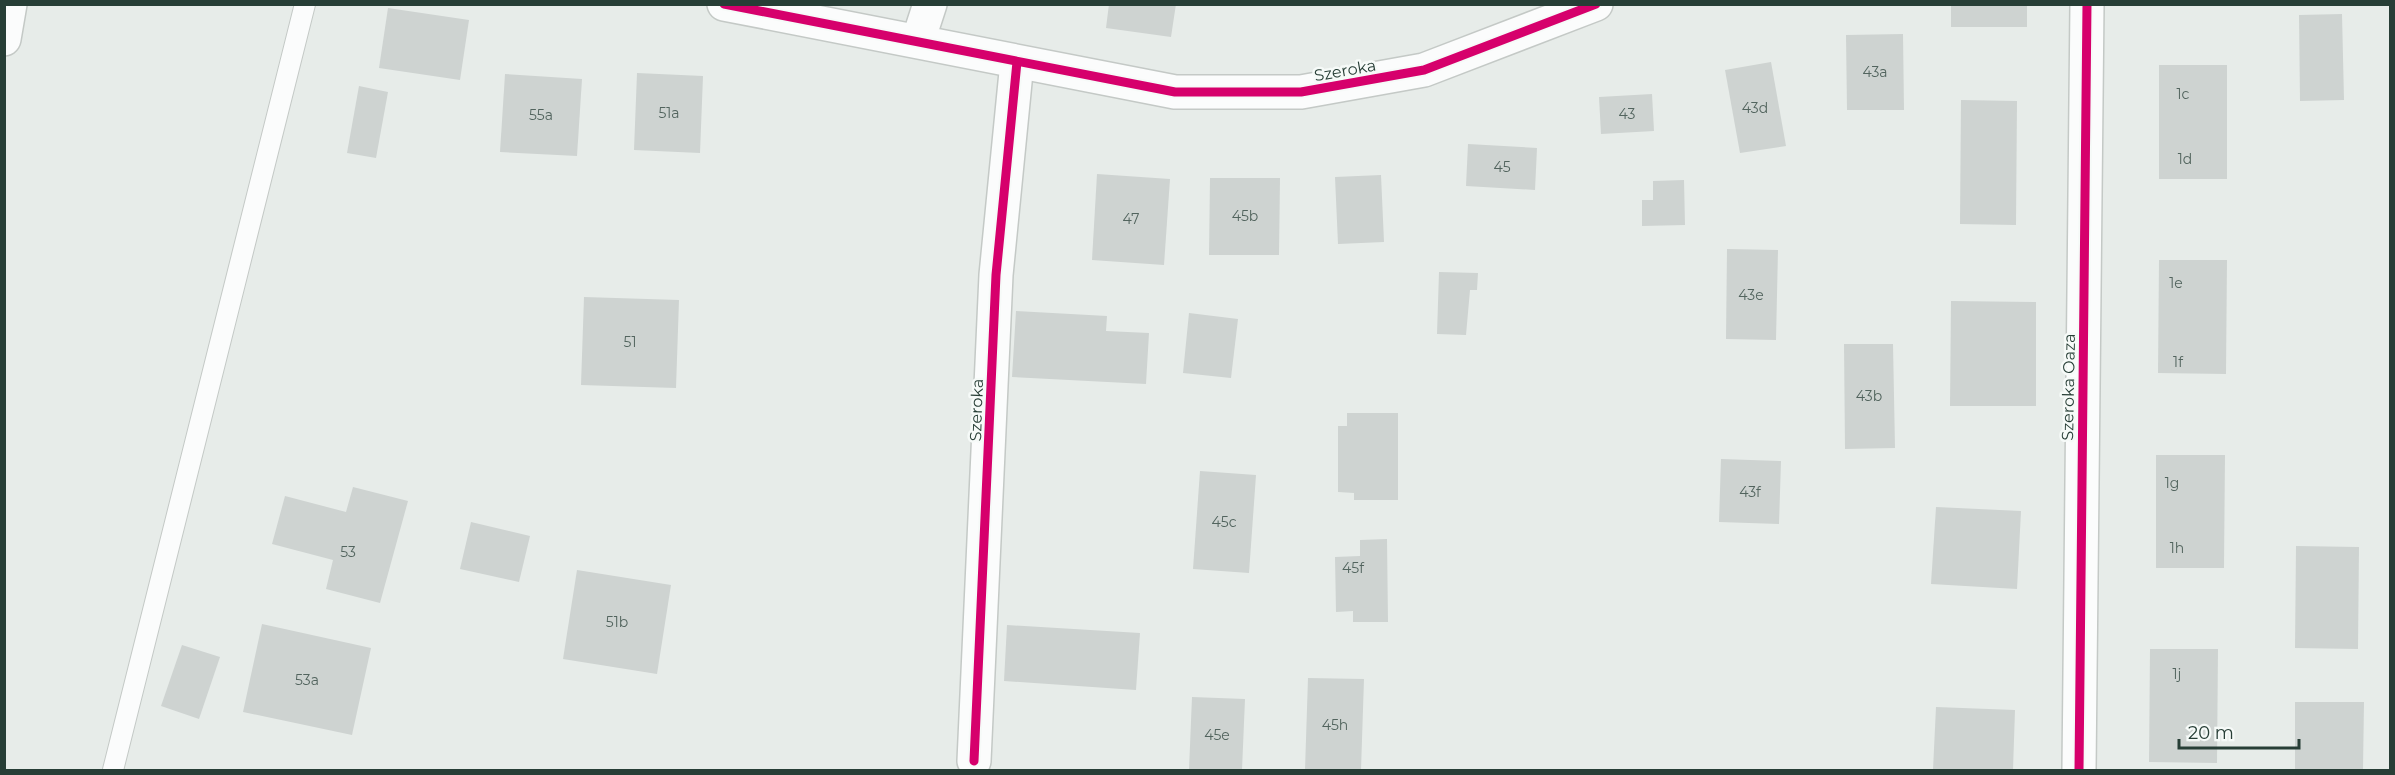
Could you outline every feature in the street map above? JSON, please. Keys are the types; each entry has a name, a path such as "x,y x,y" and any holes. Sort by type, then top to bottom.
{"street":[{"path":"4,39 10,4"},
{"name":"Szeroka","path":"724,4 918,40 1017,62 1174,92 1301,92 1424,70 1596,4"},
{"path":"918,40 930,4"},
{"name":"Szeroka Oaza","path":"2079,771 2087,4"},
{"name":"Szeroka","path":"974,760 996,275 1017,62"}],"lane":[{"path":"113,771 305,4"}],"building":[{"path":"1109,4 1176,4 1171,37 1106,28"},
{"path":"1951,4 2027,4 2027,27 1951,27"},
{"path":"388,8 469,20 460,80 379,68"},
{"path":"2342,14 2344,100 2300,101 2299,15"},
{"path":"1903,34 1904,110 1847,110 1846,35"},
{"path":"1771,62 1786,146 1740,153 1725,70"},
{"path":"2159,65 2227,65 2227,179 2159,179"},
{"path":"637,73 703,76 700,153 634,150"},
{"path":"505,74 582,79 577,156 500,152"},
{"path":"359,86 388,92 376,158 347,153"},
{"path":"1652,94 1654,131 1601,134 1599,97"},
{"path":"1961,100 2017,101 2016,225 1960,224"},
{"path":"1468,144 1537,148 1535,190 1466,186"},
{"path":"1097,174 1170,179 1164,265 1092,260"},
{"path":"1381,175 1384,242 1338,244 1335,177"},
{"path":"1210,178 1280,178 1279,255 1209,255"},
{"path":"1684,180 1685,225 1642,226 1642,200 1653,200 1653,181"},
{"path":"1727,249 1778,250 1776,340 1726,339"},
{"path":"2159,260 2227,260 2226,374 2158,373"},
{"path":"1439,272 1478,273 1477,290 1470,290 1466,335 1437,334"},
{"path":"584,297 679,300 676,388 581,385"},
{"path":"1951,301 2036,302 2036,406 1950,406"},
{"path":"1016,311 1107,316 1106,331 1149,333 1146,384 1012,377"},
{"path":"1189,313 1238,319 1231,378 1183,373"},
{"path":"1844,344 1893,344 1895,448 1845,449"},
{"path":"1347,413 1398,413 1398,500 1354,500 1354,493 1338,492 1338,426 1347,426"},
{"path":"2156,455 2225,455 2224,568 2156,568"},
{"path":"1721,459 1781,461 1779,524 1719,522"},
{"path":"1200,471 1256,475 1249,573 1193,569"},
{"path":"353,487 408,501 380,603 326,589 333,560 272,544 285,496 346,512"},
{"path":"1936,507 2021,511 2017,589 1931,584"},
{"path":"471,522 530,536 519,582 460,569"},
{"path":"1387,539 1388,622 1353,622 1353,611 1336,612 1335,557 1360,556 1360,540"},
{"path":"2296,546 2359,547 2358,649 2295,648"},
{"path":"577,570 671,585 657,674 563,659"},
{"path":"262,624 371,648 352,735 243,712"},
{"path":"1007,625 1140,633 1136,690 1004,681"},
{"path":"182,645 220,657 199,719 161,706"},
{"path":"2150,649 2218,649 2217,763 2149,762"},
{"path":"1308,678 1364,679 1361,770 1305,770"},
{"path":"1192,697 1245,699 1242,770 1189,770"},
{"path":"2295,702 2364,702 2363,770 2295,770"},
{"path":"1936,707 2015,710 2013,770 1933,770"}],"cycle path":[{"path":"724,4 1175,92 1301,92 1424,70 1596,4"},
{"path":"2079,770 2087,4"},
{"path":"974,761 996,275 1017,62"}]}
